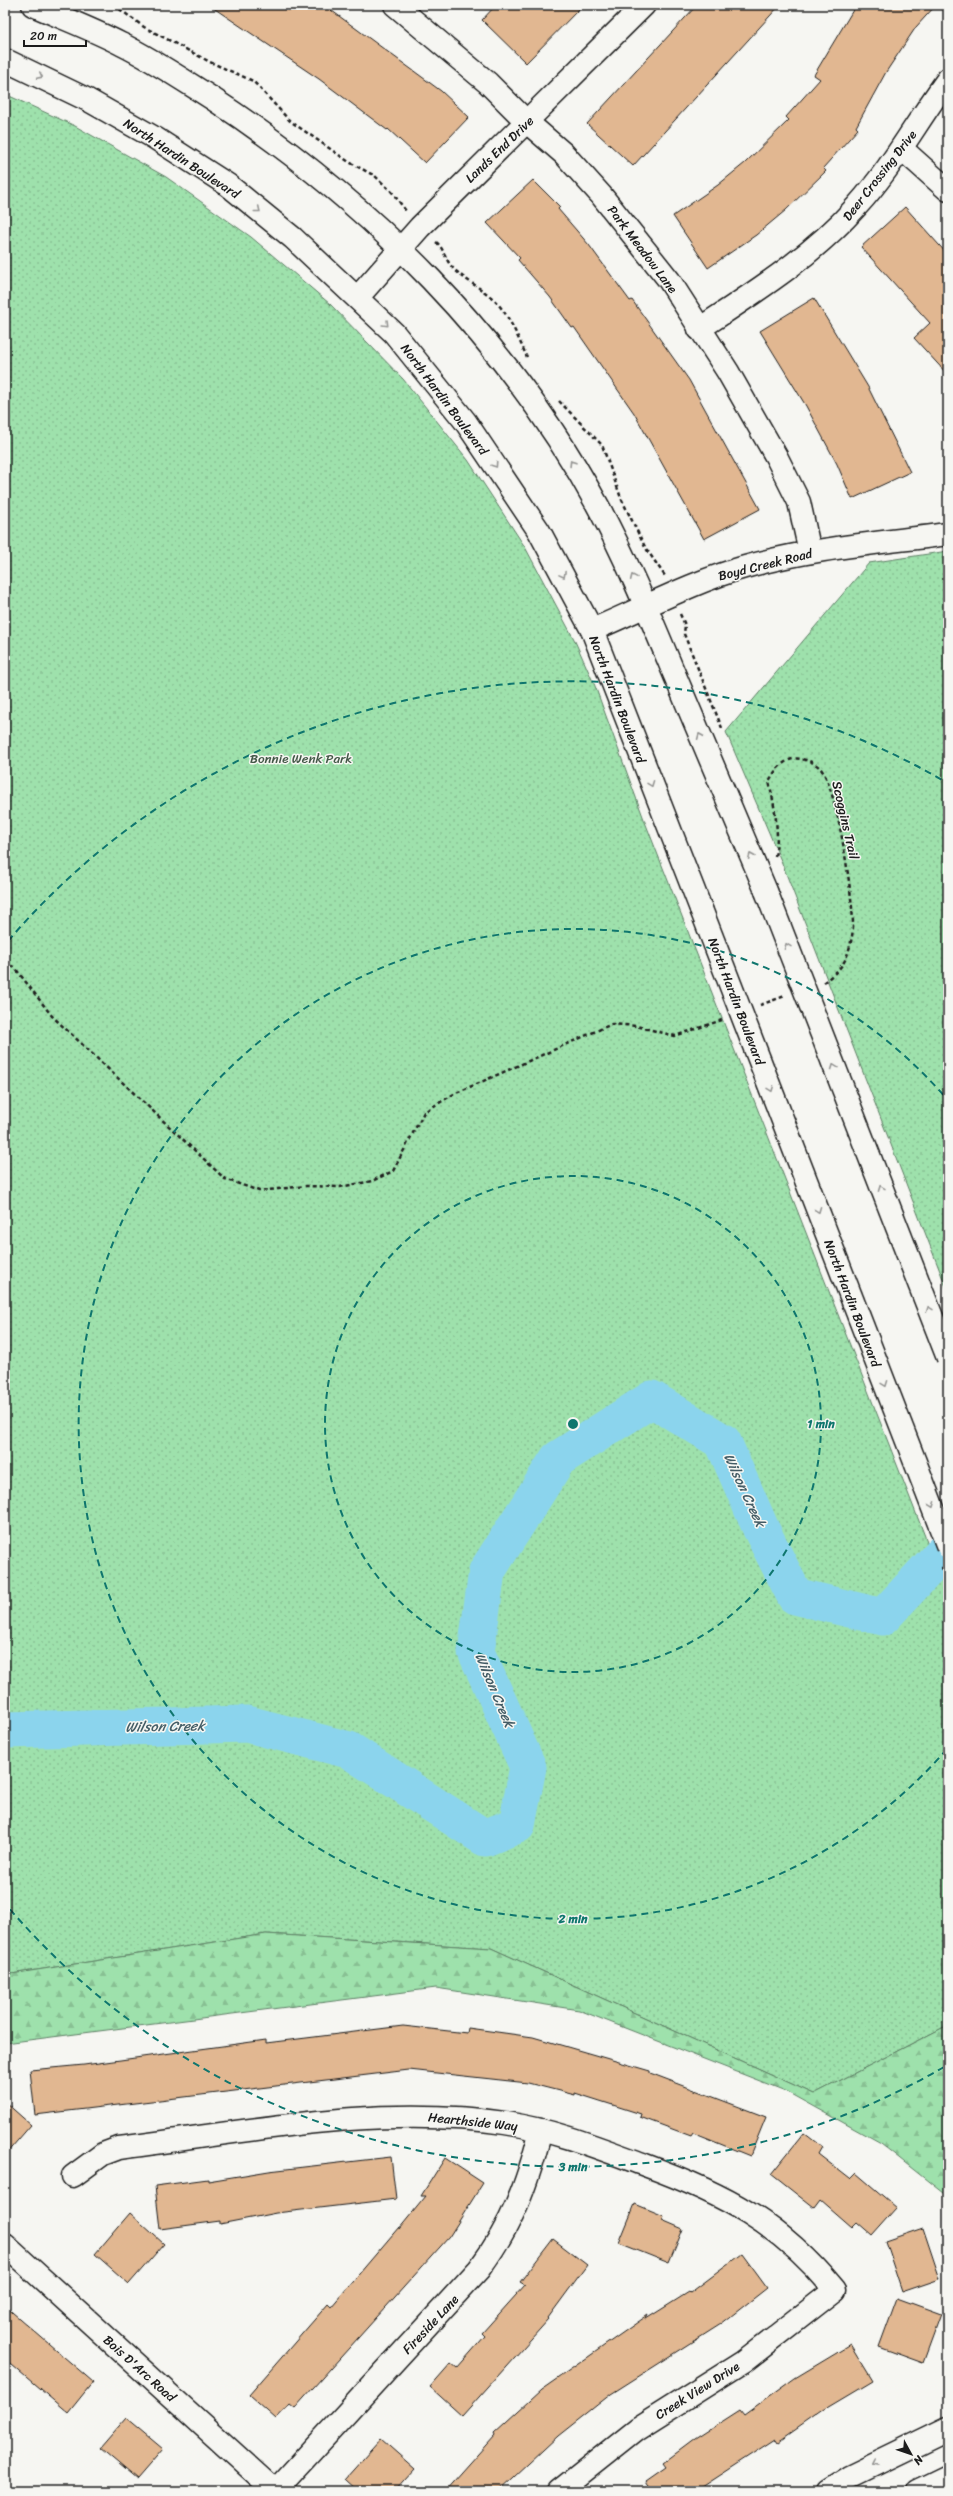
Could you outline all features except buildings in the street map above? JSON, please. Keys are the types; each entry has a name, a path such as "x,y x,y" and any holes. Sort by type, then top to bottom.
{"street":[{"path":"33,5 122,44 252,125 312,170 400,249 477,330 523,385 598,506 646,607 766,892 948,1358"},
{"name":"Park Meadow Lane","path":"395,5 488,83 527,122 564,154 601,195 669,280 749,408 799,502 810,552"},
{"name":"Lands End Drive","path":"358,297 420,227 644,5"},
{"name":"North Hardin Boulevard","path":"5,60 94,104 155,138 228,185 293,238 358,297 394,333 465,421 539,531 592,630 948,1548"},
{"name":"Deer Crossing Drive","path":"699,329 787,271 812,250 858,205 902,149 948,79"},
{"path":"902,149 948,190"},
{"name":"Boyd Creek Road","path":"592,630 712,578 777,559 810,552 948,534"},
{"name":"Hearthside Way","path":"73,2176 103,2154 119,2148 353,2118 449,2117 508,2123 581,2141 684,2179 732,2201 789,2242 817,2269 835,2290"},
{"name":"Fireside Lane","path":"275,2491 479,2269 504,2232 525,2188 541,2130"},
{"name":"Bois D'Arc Road","path":"5,2245 275,2491"},
{"name":"Creek View Drive","path":"559,2491 637,2429 743,2362 835,2290"},
{"path":"827,2491 849,2477 948,2429"},
{"path":"918,2491 948,2476"}],"path":[{"path":"114,5 144,27 210,62 253,81 290,121 349,162 375,176 400,202"},
{"path":"684,625 684,634 723,731"},
{"name":"Scoggins Trail","path":"774,860 777,847 775,818 769,780 778,766 795,758 810,761 821,768 828,782 841,836 849,885 853,926 846,958 835,973 821,983"},
{"path":"5,962 15,968 52,1016 225,1179 259,1191 306,1186 340,1187 372,1181 393,1171 424,1112 454,1094 612,1024 636,1026 675,1036 724,1019"},
{"path":"758,1006 792,994"}],"green space":[{"name":"Bonnie Wenk Park","path":"5,94 75,126 166,177 251,237 330,304 403,379 468,460 525,547 574,639 595,686 645,822 948,1595 948,2025 814,2094 491,1948 266,1934 5,1975"},
{"path":"948,551 948,1292 782,863 726,732 869,563"},
{"path":"266,1934 491,1948 814,2094 948,2025 948,2197 880,2143 788,2092 579,2010 436,1988 5,2043 5,1975"}],"waterway":[{"name":"Wilson Creek","path":"5,1730 247,1724 349,1750 485,1838 517,1825 528,1767 476,1652 487,1571 558,1459 652,1399 723,1442 761,1529 795,1596 883,1617 948,1547"}]}
